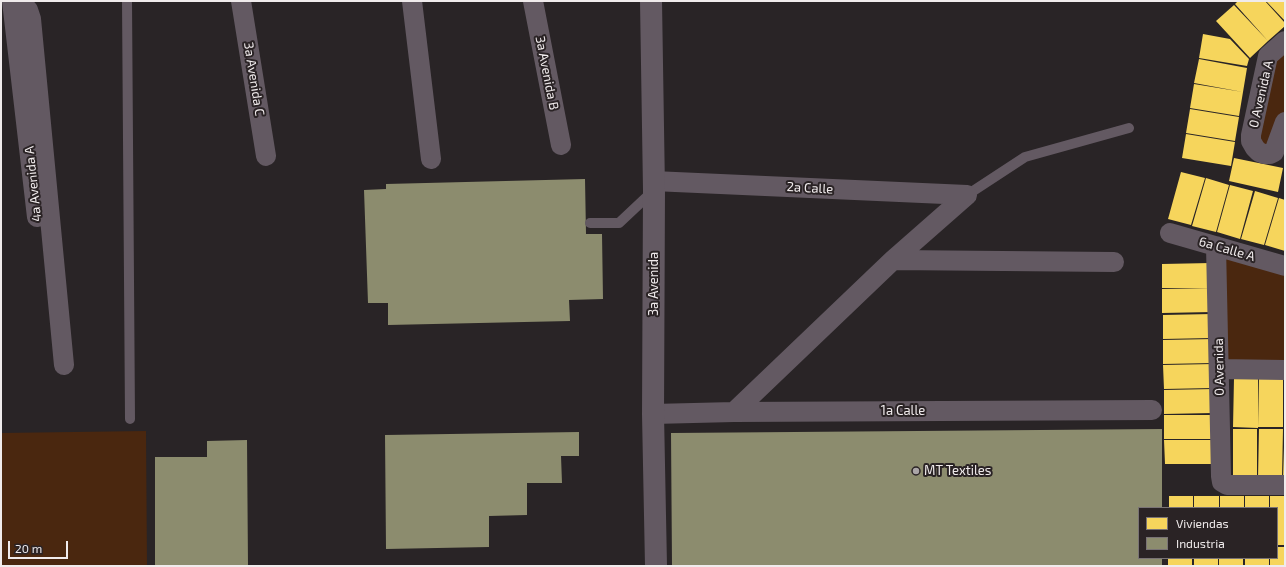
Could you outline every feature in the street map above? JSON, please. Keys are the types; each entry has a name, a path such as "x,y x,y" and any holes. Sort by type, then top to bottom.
{"street":[{"name":"4a Avenida A","path":"13,1 59,366"},
{"name":"3a Avenida C","path":"241,1 266,156"},
{"path":"412,1 431,159"},
{"name":"3a Avenida B","path":"533,1 561,145"},
{"name":"3a Avenida","path":"651,1 653,414 656,566"},
{"name":"0 Avenida A","path":"1285,41 1268,56 1251,135 1252,144 1257,150 1267,154 1274,152 1285,122"},
{"name":"2a Calle","path":"653,186 967,195"},
{"path":"734,412 893,260 967,195"},
{"name":"6a Calle A","path":"1170,233 1285,266"},
{"name":"0 Avenida","path":"1216,246 1222,482 1227,485 1285,485"},
{"path":"893,260 1114,262"},
{"path":"1219,368 1285,370"},
{"name":"1a Calle","path":"653,414 734,412 1152,410"}],"lane":[{"path":"127,1 130,419"},
{"path":"967,195 1025,157 1129,128"},
{"path":"590,223 619,223 653,186"}],"shaded area":[{"path":"1285,41 1285,122 1276,148 1257,150 1268,56"},
{"path":"1216,246 1285,266 1285,370 1219,369"},
{"path":"146,431 147,566 1,566 1,433"}],"building: Viviendas":[{"path":"1238,1 1265,1 1285,23 1285,26 1268,41 1235,4"},
{"path":"1266,1 1285,1 1285,21"},
{"path":"1234,5 1268,41 1250,58 1216,21"},
{"path":"1203,34 1230,39 1249,59 1247,66 1199,58"},
{"path":"1199,59 1247,68 1243,92 1194,83"},
{"path":"1194,84 1243,92 1239,116 1190,108"},
{"path":"1190,109 1239,117 1235,141 1186,133"},
{"path":"1186,134 1235,142 1231,166 1182,158"},
{"path":"1234,158 1283,168 1278,192 1229,181"},
{"path":"1181,172 1205,178 1191,225 1168,219"},
{"path":"1206,178 1229,185 1216,232 1192,226"},
{"path":"1230,185 1253,191 1240,239 1217,232"},
{"path":"1255,191 1278,198 1264,245 1241,239"},
{"path":"1279,198 1285,200 1285,251 1265,245"},
{"path":"1211,263 1212,288 1162,288 1162,264"},
{"path":"1212,288 1212,312 1162,313 1162,289"},
{"path":"1212,314 1212,338 1163,339 1163,315"},
{"path":"1213,339 1213,363 1163,364 1163,340"},
{"path":"1213,364 1213,388 1164,389 1163,365"},
{"path":"1234,378 1258,378 1258,428 1233,427"},
{"path":"1259,378 1283,378 1283,427 1258,427"},
{"path":"1213,389 1213,413 1164,414 1164,390"},
{"path":"1164,415 1213,415 1214,439 1164,439"},
{"path":"1233,429 1257,429 1257,478 1233,478"},
{"path":"1259,429 1283,429 1282,478 1258,478"},
{"path":"1164,440 1214,440 1214,464 1165,464"},
{"path":"1284,447 1285,478 1283,478"},
{"path":"1169,496 1193,496 1193,507 1169,507"},
{"path":"1194,496 1219,496 1219,507 1194,507"},
{"path":"1220,496 1244,496 1244,507 1220,507"},
{"path":"1245,496 1269,496 1269,507 1245,507"},
{"path":"1270,496 1285,496 1285,545 1278,545 1278,507 1270,507"},
{"path":"1278,547 1285,547 1285,566 1270,566 1270,559 1278,559"},
{"path":"1168,559 1192,559 1192,566 1168,566"},
{"path":"1194,559 1218,559 1218,566 1194,566"},
{"path":"1219,559 1243,559 1243,566 1219,566"},
{"path":"1245,559 1269,559 1269,566 1245,566"}],"building: Industria":[{"path":"585,179 586,234 602,234 603,299 569,300 570,321 388,325 388,303 368,303 364,190 386,189 386,184"},
{"name":"MT Textiles","path":"1162,429 1162,507 1138,507 1138,559 1162,559 1162,566 672,566 671,433"},
{"path":"579,432 579,456 561,456 562,483 527,483 527,515 489,516 489,547 386,549 385,435"},
{"path":"247,440 248,566 155,566 155,457 207,457 207,441"}],"place":[{"name":"MT Textiles","path":"916,471"}]}
